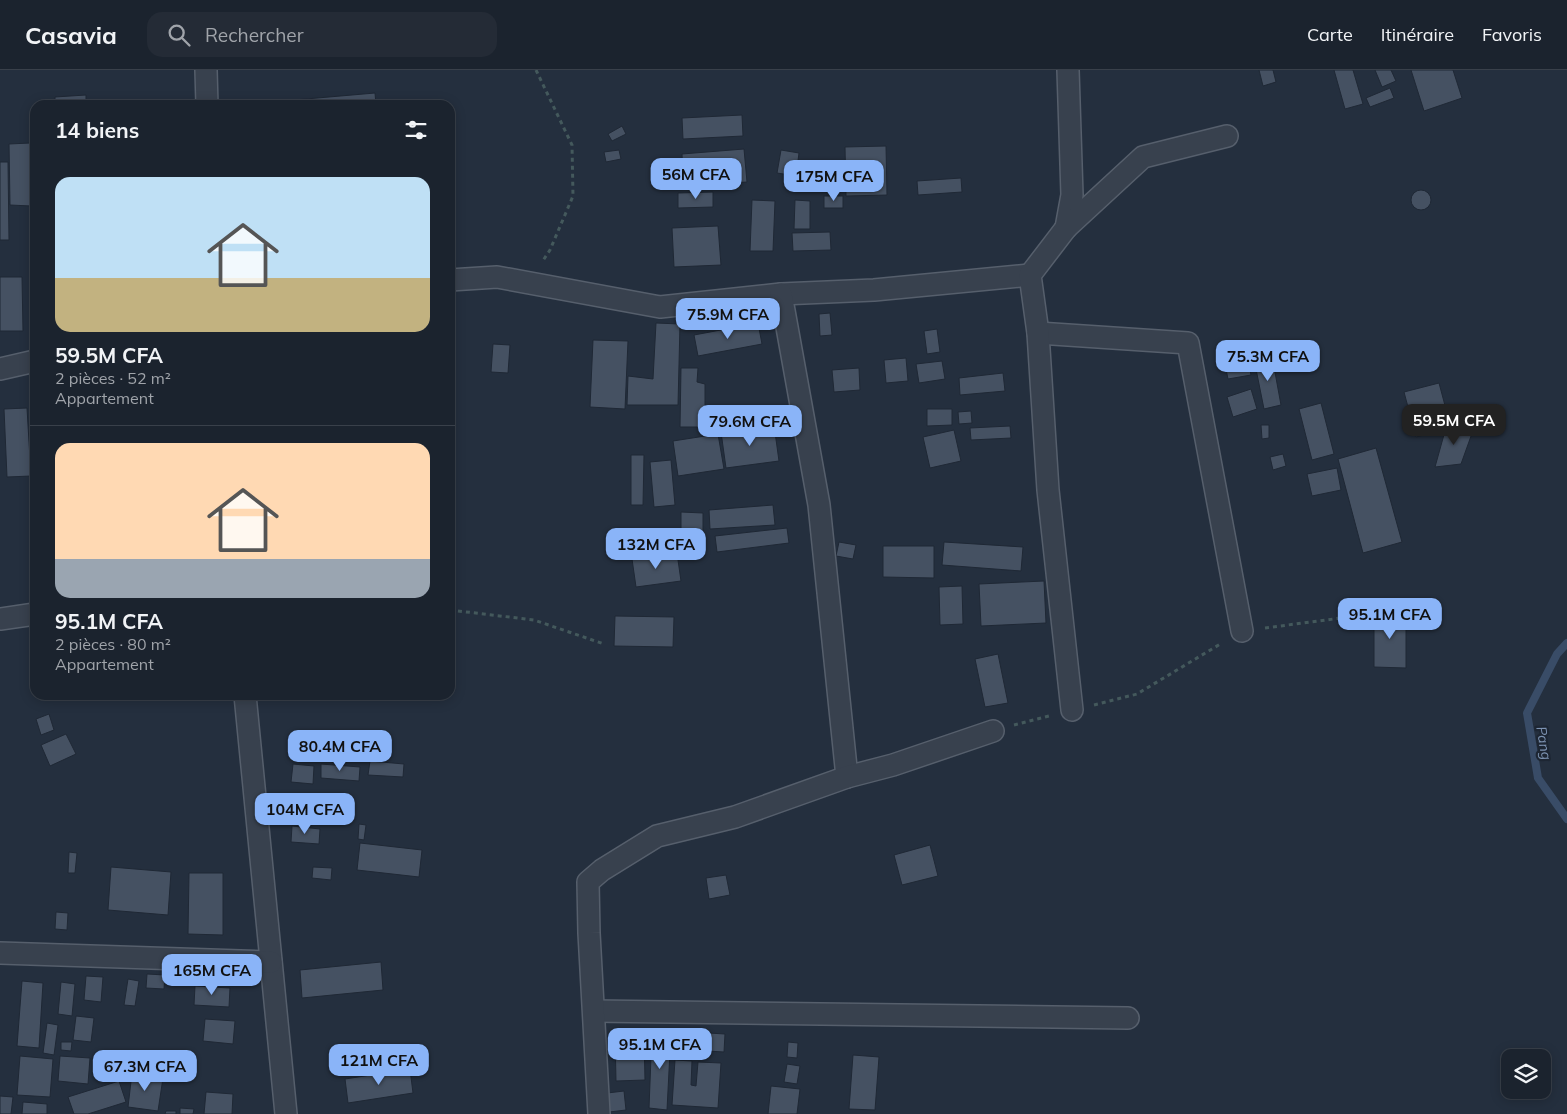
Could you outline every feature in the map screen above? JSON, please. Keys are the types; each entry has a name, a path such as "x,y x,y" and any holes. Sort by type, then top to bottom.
{"street":[{"path":"206,70 208,100"},
{"path":"1066,228 1072,195 1070,70"},
{"path":"1072,710 1048,490 1038,333 1030,275 1066,228 1143,158 1227,136"},
{"path":"455,280 498,277 660,308 781,294 874,290 1030,275"},
{"path":"781,294 819,505 847,777"},
{"path":"1038,333 1188,342 1242,631"},
{"path":"0,369 30,362"},
{"path":"0,619 30,615"},
{"path":"245,700 286,1114"},
{"path":"599,1114 588,882 602,870 656,836 735,817 847,777 893,765 993,731"},
{"path":"0,953 271,962"},
{"path":"594,1011 1128,1018"}],"path":[{"path":"528,283 550,250 573,196 572,146 536,70"},
{"path":"455,611 534,620 604,644"},
{"path":"993,731 1137,694 1242,631 1341,618"}],"building":[{"path":"1259,70 1273,70 1276,82 1263,86"},
{"path":"1334,70 1353,70 1363,104 1345,109"},
{"path":"1375,70 1391,70 1396,81 1382,87"},
{"path":"1411,70 1453,70 1462,98 1424,111"},
{"path":"1390,88 1394,98 1370,107 1366,98"},
{"path":"375,93 376,100 294,100"},
{"path":"86,95 86,100 55,100 55,97"},
{"path":"742,115 743,136 683,139 682,118"},
{"path":"622,126 626,134 612,141 608,134"},
{"path":"30,143 30,206 10,205 9,144"},
{"path":"886,146 887,195 846,196 845,147"},
{"path":"744,149 747,182 683,186 682,154"},
{"path":"619,150 621,159 606,162 604,152"},
{"path":"781,150 799,153 796,176 777,173"},
{"path":"0,162 8,162 9,240 0,240"},
{"path":"961,178 962,192 918,195 917,181"},
{"path":"1421,190 1428,193 1431,200 1428,207 1421,210 1414,207 1411,200 1414,193"},
{"path":"713,192 713,207 678,208 678,193"},
{"path":"824,196 843,196 843,208 824,208"},
{"path":"752,200 775,201 773,251 750,251"},
{"path":"795,200 810,201 810,229 794,229"},
{"path":"718,226 721,265 674,267 672,228"},
{"path":"830,232 831,250 793,251 792,233"},
{"path":"0,277 22,277 23,331 0,331"},
{"path":"830,313 832,335 820,336 819,314"},
{"path":"656,323 680,324 678,405 627,405 628,376 653,379"},
{"path":"758,323 762,344 698,356 694,335"},
{"path":"937,329 940,352 927,354 924,331"},
{"path":"593,340 628,341 625,409 590,407"},
{"path":"493,344 510,345 508,373 491,372"},
{"path":"1272,356 1281,405 1264,409 1254,359"},
{"path":"906,358 908,381 886,383 884,360"},
{"path":"942,361 945,379 919,383 916,364"},
{"path":"1249,365 1251,375 1228,379 1226,369"},
{"path":"681,368 698,368 697,382 705,384 705,427 680,427"},
{"path":"859,368 860,390 834,392 832,370"},
{"path":"1003,373 1005,391 960,395 959,378"},
{"path":"1439,383 1451,428 1416,437 1404,392"},
{"path":"1251,389 1257,409 1233,417 1227,397"},
{"path":"1321,403 1334,454 1312,460 1299,409"},
{"path":"27,408 30,476 7,477 4,409"},
{"path":"927,409 952,409 952,425 927,426"},
{"path":"971,411 972,423 959,424 958,412"},
{"path":"774,425 779,461 726,468 721,432"},
{"path":"1261,425 1269,425 1269,438 1262,439"},
{"path":"1475,425 1461,464 1435,467 1445,431"},
{"path":"1010,426 1011,438 971,440 970,428"},
{"path":"954,430 961,461 930,468 923,437"},
{"path":"718,434 724,469 678,476 673,441"},
{"path":"1376,448 1402,542 1363,553 1338,459"},
{"path":"1283,454 1286,466 1273,470 1270,457"},
{"path":"631,455 644,455 643,505 631,505"},
{"path":"671,460 675,505 654,507 650,462"},
{"path":"1337,468 1341,490 1312,496 1307,474"},
{"path":"773,505 775,525 710,529 709,510"},
{"path":"681,512 703,513 703,551 681,550"},
{"path":"787,528 789,543 717,552 715,536"},
{"path":"839,542 856,545 853,559 836,556"},
{"path":"944,542 1023,547 1021,571 942,565"},
{"path":"883,546 934,546 934,578 883,577"},
{"path":"677,553 681,581 636,587 632,559"},
{"path":"1044,581 1046,623 981,626 979,584"},
{"path":"962,586 963,624 940,625 939,587"},
{"path":"1374,612 1406,612 1406,668 1374,667"},
{"path":"615,616 674,617 673,647 614,646"},
{"path":"998,654 1008,703 985,707 975,659"},
{"path":"49,714 54,730 41,735 36,719"},
{"path":"66,734 76,754 50,766 41,745"},
{"path":"370,761 404,764 403,777 368,775"},
{"path":"293,764 314,766 313,784 291,782"},
{"path":"321,764 360,767 359,781 321,778"},
{"path":"302,808 326,810 325,824 301,822"},
{"path":"359,824 366,825 364,840 358,839"},
{"path":"292,826 320,829 319,844 291,842"},
{"path":"360,843 422,850 419,877 357,870"},
{"path":"930,845 938,876 902,885 894,855"},
{"path":"69,852 77,853 75,873 68,873"},
{"path":"111,867 171,872 168,915 108,910"},
{"path":"313,867 332,868 331,880 312,878"},
{"path":"189,873 223,873 223,935 188,934"},
{"path":"726,875 730,895 709,899 706,878"},
{"path":"56,912 68,913 67,930 55,929"},
{"path":"381,962 383,990 302,998 300,970"},
{"path":"147,974 165,975 164,989 146,988"},
{"path":"86,976 103,977 101,1002 84,1000"},
{"path":"128,979 139,981 135,1006 124,1005"},
{"path":"22,981 43,983 39,1048 17,1046"},
{"path":"61,982 75,984 72,1016 58,1014"},
{"path":"195,986 230,988 229,1007 194,1005"},
{"path":"76,1016 94,1018 91,1042 73,1040"},
{"path":"205,1019 235,1021 233,1044 203,1041"},
{"path":"47,1023 58,1025 54,1055 43,1053"},
{"path":"652,1031 671,1032 667,1110 649,1108"},
{"path":"709,1033 725,1034 724,1052 707,1051"},
{"path":"644,1034 645,1080 616,1081 615,1035"},
{"path":"61,1042 72,1042 71,1051 61,1050"},
{"path":"788,1042 798,1043 797,1058 787,1057"},
{"path":"853,1055 879,1057 875,1110 849,1109"},
{"path":"20,1056 53,1059 50,1097 17,1095"},
{"path":"60,1056 90,1058 88,1084 58,1081"},
{"path":"675,1060 692,1061 691,1085 696,1086 698,1062 721,1063 718,1108 672,1105"},
{"path":"787,1064 800,1066 797,1084 784,1082"},
{"path":"410,1069 413,1093 348,1103 345,1079"},
{"path":"132,1073 163,1078 158,1111 128,1107"},
{"path":"119,1081 126,1102 88,1114 74,1114 68,1097"},
{"path":"771,1086 800,1089 797,1114 768,1114"},
{"path":"624,1091 626,1110 601,1113 599,1094"},
{"path":"206,1092 233,1094 232,1114 204,1114"},
{"path":"0,1096 13,1097 11,1114 0,1114"},
{"path":"23,1102 47,1104 47,1114 22,1114"},
{"path":"180,1108 194,1109 193,1114 180,1114"},
{"path":"166,1111 176,1111 176,1114 165,1114"}],"waterway":[{"name":"Pang","path":"1567,643 1557,654 1527,713 1538,778 1567,819"}]}
